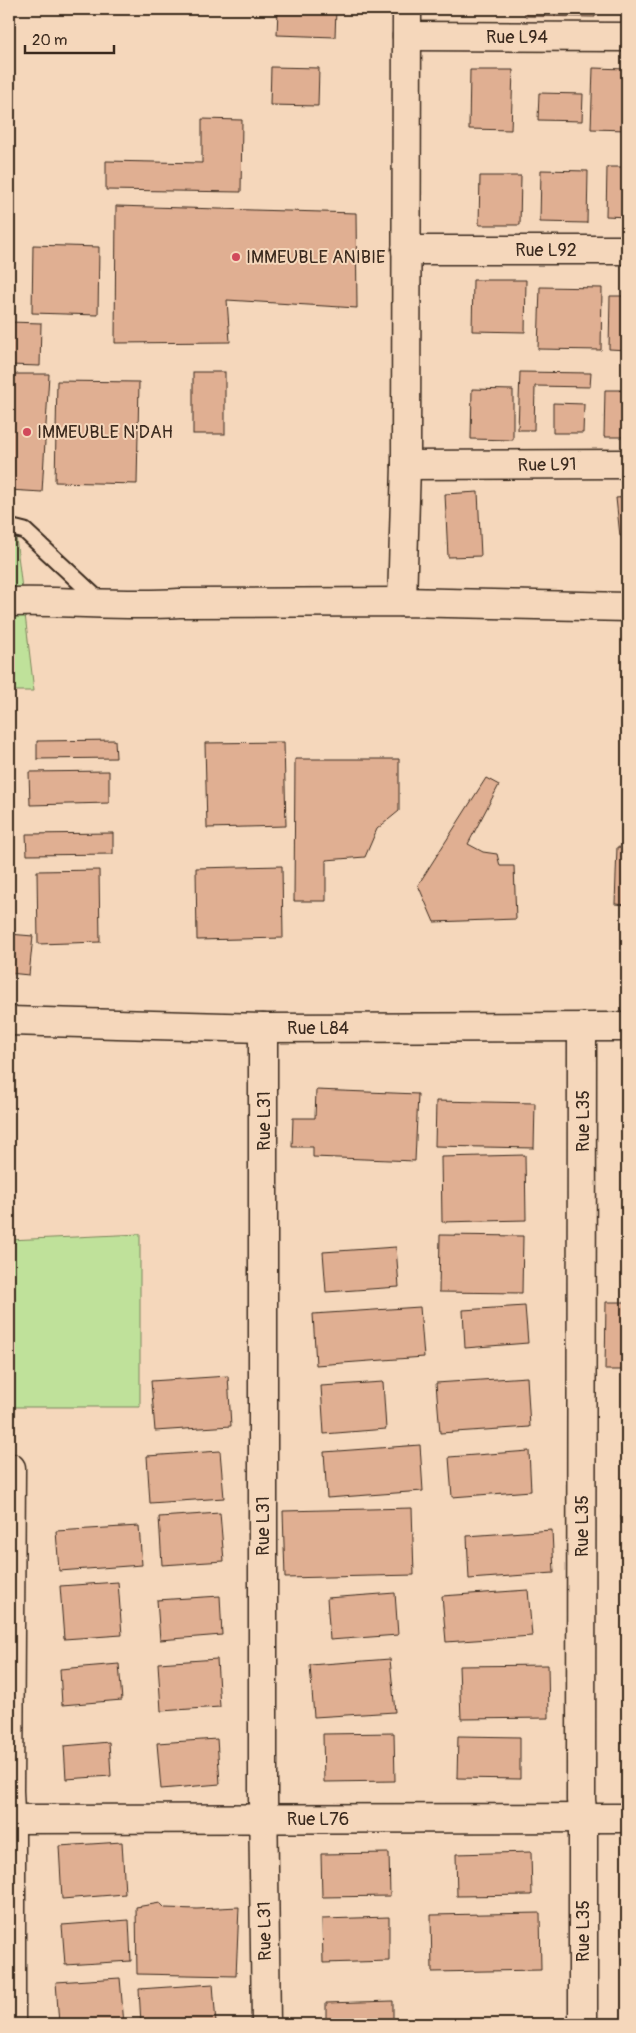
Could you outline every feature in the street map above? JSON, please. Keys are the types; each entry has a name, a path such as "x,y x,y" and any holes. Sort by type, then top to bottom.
{"street":[{"path":"402,602 406,465 407,9"},
{"name":"Rue L94","path":"407,36 627,37"},
{"name":"Rue L92","path":"406,250 627,250"},
{"name":"Rue L91","path":"406,465 627,464"},
{"path":"9,602 101,602 152,605 179,603 402,602 627,606"},
{"name":"Rue L84","path":"9,1021 263,1028 627,1028"},
{"name":"Rue L35","path":"582,1027 582,2024"},
{"name":"Rue L31","path":"263,1028 266,2024"},
{"path":"11,1468 9,1791 11,2024"},
{"name":"Rue L76","path":"10,1820 627,1818"}],"lane":[{"path":"9,527 25,531 101,602"}],"green space":[{"path":"9,521 14,521 34,691 9,691"},
{"path":"140,1234 140,1407 9,1407 9,1240"}],"building":[{"path":"278,9 336,9 335,37 277,35"},
{"path":"525,9 595,9 595,17 525,16"},
{"path":"605,9 627,9 627,12 604,11"},
{"path":"271,67 319,68 318,106 270,105"},
{"path":"593,68 627,69 627,130 591,129"},
{"path":"470,70 513,70 511,130 469,129"},
{"path":"539,93 583,94 582,121 538,120"},
{"path":"202,119 242,120 241,192 106,190 106,161 202,163"},
{"path":"607,167 627,167 627,217 606,216"},
{"path":"541,170 588,171 587,223 540,222"},
{"path":"480,176 521,176 520,225 479,225"},
{"name":"IMMEUBLE ANIBIE","path":"116,206 356,213 357,308 227,300 230,342 115,343"},
{"path":"33,245 99,247 98,315 32,313"},
{"path":"473,280 526,280 525,332 472,331"},
{"path":"540,287 602,288 601,350 538,349"},
{"path":"610,296 627,296 627,350 609,349"},
{"path":"9,322 41,323 40,366 9,365"},
{"path":"193,372 225,372 225,434 193,434"},
{"path":"520,372 591,373 590,387 535,386 534,430 518,430"},
{"name":"IMMEUBLE N'DAH","path":"9,374 49,374 42,492 9,490"},
{"path":"57,381 139,382 137,484 55,482"},
{"path":"472,389 513,390 513,440 471,439"},
{"path":"605,390 627,390 627,437 604,437"},
{"path":"553,403 584,404 583,433 553,433"},
{"path":"478,492 481,556 448,557 445,494"},
{"path":"627,497 627,535 620,536 616,498"},
{"path":"115,740 116,758 37,759 37,741"},
{"path":"284,742 286,826 207,828 205,743"},
{"path":"295,759 399,759 399,811 377,829 365,857 326,860 326,901 294,901"},
{"path":"109,771 109,803 30,805 29,772"},
{"path":"486,778 499,785 468,844 483,852 497,854 500,866 514,866 516,919 434,922 418,885"},
{"path":"113,833 113,854 27,855 26,834"},
{"path":"617,847 627,848 627,905 615,904"},
{"path":"282,866 283,938 197,940 196,868"},
{"path":"99,870 100,942 38,944 37,871"},
{"path":"9,934 33,936 29,975 9,973"},
{"path":"316,1090 418,1094 415,1161 313,1157 313,1147 292,1147 293,1118 315,1118"},
{"path":"436,1101 535,1103 534,1148 435,1146"},
{"path":"525,1155 526,1220 442,1222 441,1157"},
{"path":"440,1235 523,1236 522,1293 439,1292"},
{"path":"396,1247 399,1287 326,1292 323,1252"},
{"path":"606,1302 627,1302 627,1370 605,1370"},
{"path":"525,1306 528,1343 465,1348 463,1310"},
{"path":"420,1307 424,1357 316,1365 313,1314"},
{"path":"228,1376 231,1426 155,1431 151,1381"},
{"path":"527,1377 530,1427 440,1433 436,1383"},
{"path":"383,1382 386,1429 324,1434 321,1386"},
{"path":"420,1445 423,1491 327,1498 324,1452"},
{"path":"220,1451 224,1498 150,1503 147,1456"},
{"path":"529,1451 531,1491 452,1497 449,1457"},
{"path":"412,1508 414,1575 285,1578 283,1511"},
{"path":"220,1513 224,1561 162,1565 159,1517"},
{"path":"627,1515 627,1563 621,1516"},
{"path":"139,1526 142,1565 59,1571 56,1531"},
{"path":"552,1530 554,1573 469,1579 467,1536"},
{"path":"118,1582 122,1635 64,1639 60,1586"},
{"path":"528,1590 532,1636 446,1642 442,1596"},
{"path":"395,1593 398,1635 330,1640 327,1598"},
{"path":"220,1596 222,1635 160,1640 157,1600"},
{"path":"217,1659 220,1707 161,1711 158,1663"},
{"path":"390,1659 395,1712 314,1717 310,1665"},
{"path":"119,1664 122,1700 62,1705 60,1669"},
{"path":"548,1665 549,1718 461,1719 459,1666"},
{"path":"394,1733 395,1781 324,1782 323,1734"},
{"path":"458,1736 520,1737 520,1779 457,1778"},
{"path":"217,1739 220,1784 161,1789 157,1743"},
{"path":"109,1742 111,1776 66,1779 64,1746"},
{"path":"122,1842 125,1894 62,1899 59,1846"},
{"path":"531,1852 532,1895 457,1896 456,1854"},
{"path":"389,1853 390,1896 322,1897 321,1854"},
{"path":"160,1903 165,1908 239,1907 236,1976 137,1974 136,1907"},
{"path":"540,1913 541,1970 432,1972 431,1915"},
{"path":"389,1917 389,1961 323,1963 322,1919"},
{"path":"129,1920 131,1961 65,1965 62,1925"},
{"path":"120,1978 124,2024 59,2024 56,1982"},
{"path":"213,1984 216,2024 141,2024 139,1989"},
{"path":"393,2001 393,2024 326,2024 326,2003"}],"place":[{"name":"IMMEUBLE ANIBIE","path":"236,257"},
{"name":"IMMEUBLE N'DAH","path":"27,432"}]}
